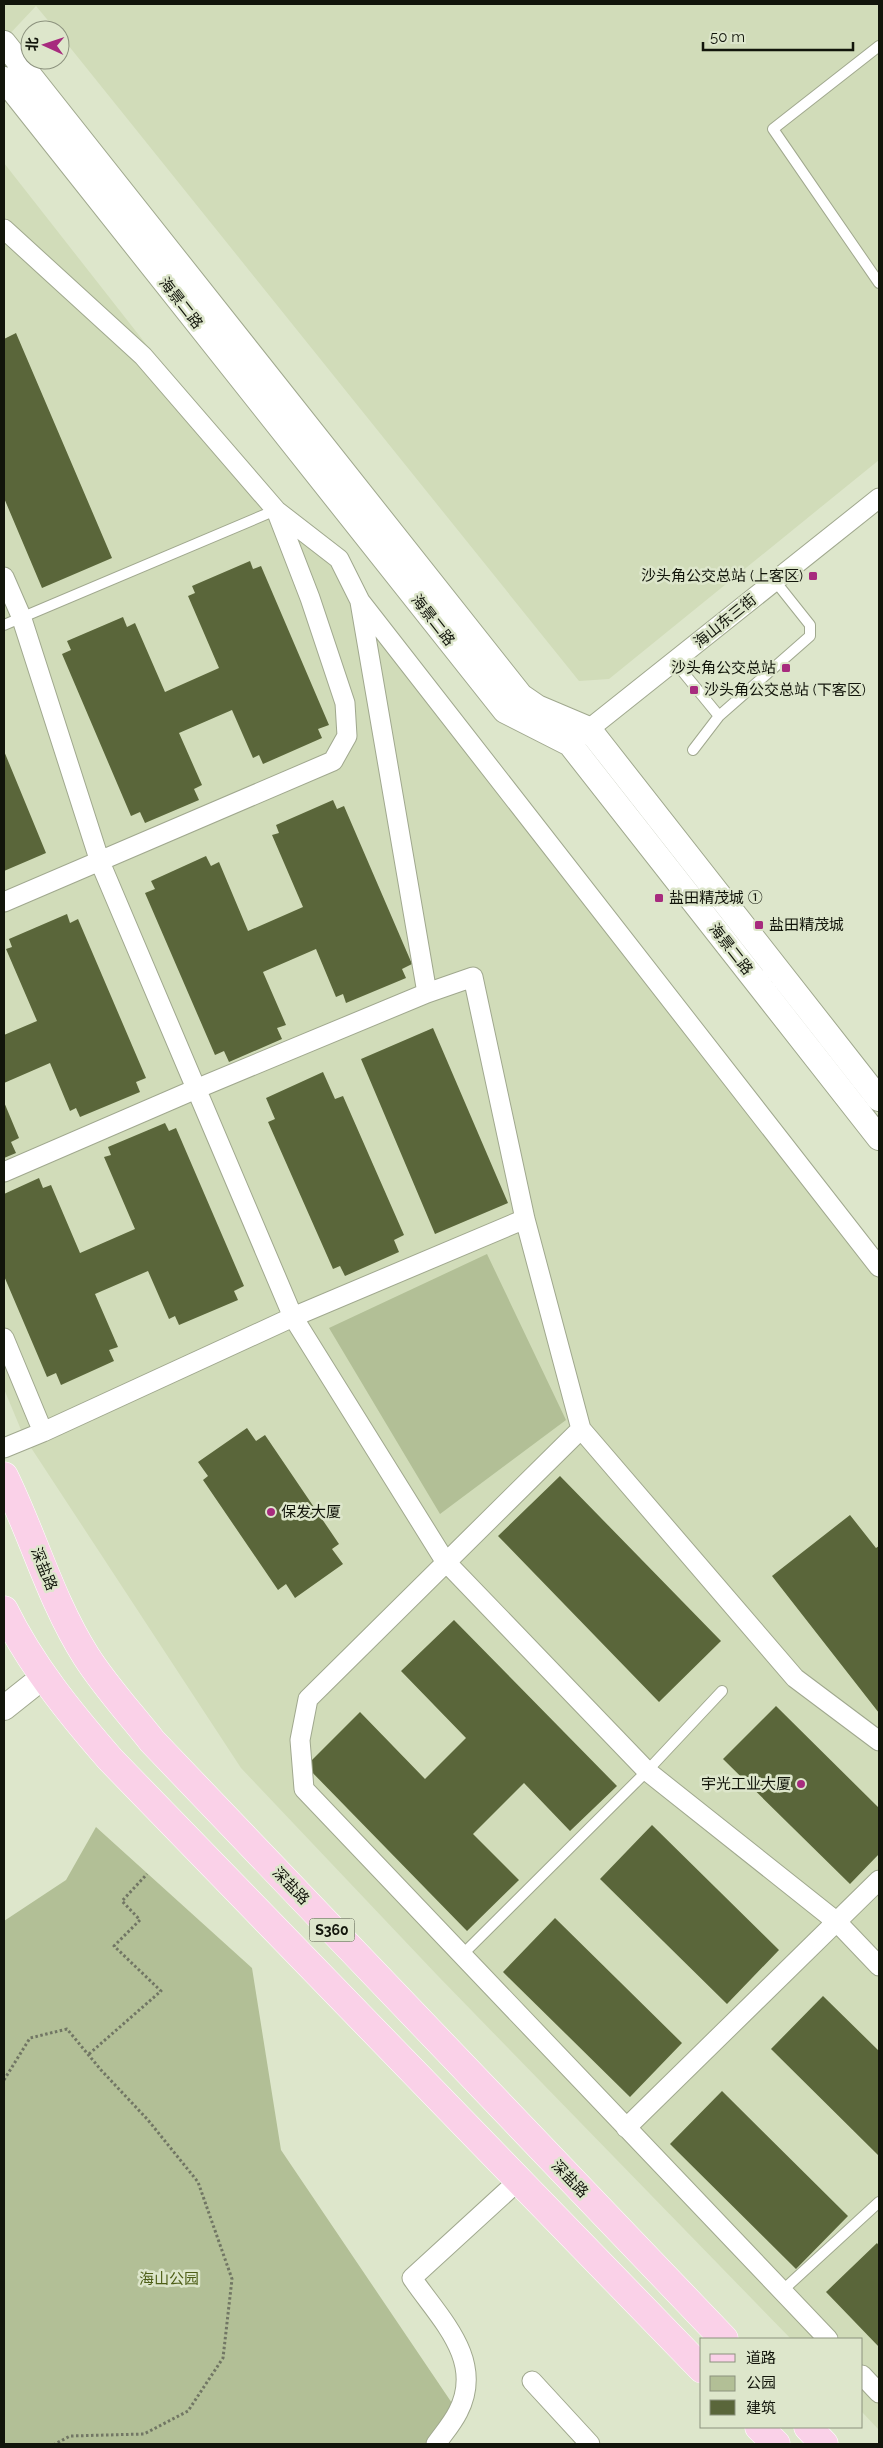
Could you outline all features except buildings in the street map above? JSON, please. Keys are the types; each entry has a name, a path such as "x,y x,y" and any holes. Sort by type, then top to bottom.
{"main road":[{"name":"深盐路","path":"4,1476 24,1518 52,1590 86,1656 152,1741 723,2338"},
{"name":"S360","path":"4,1610 43,1677 110,1759 518,2181 700,2366"},
{"path":"760,2428 776,2444"},
{"path":"809,2428 824,2444"}],"street":[{"name":"海景二路","path":"4,43 521,696 538,707 588,729 879,1099"},
{"name":"海景二路","path":"4,79 505,711 570,744 879,1138"},
{"path":"4,229 143,356 276,510 339,559 360,601 879,1267"},
{"name":"海山东三街","path":"570,744 879,498"},
{"path":"4,902 332,761 347,736 342,694 310,598 276,510"},
{"path":"4,577 21,616 100,862 293,1317 445,1561 647,1771 837,1922 879,1966"},
{"path":"360,601 427,993"},
{"path":"4,1172 196,1089 427,993 474,977 525,1219 581,1428 794,1678 879,1741"},
{"path":"4,1448 43,1432 293,1317 525,1219"},
{"path":"4,1338 43,1432"},
{"path":"581,1428 308,1699 300,1740 304,1789 827,2338"},
{"path":"4,1708 43,1677"},
{"path":"626,2128 879,1880"},
{"path":"436,2444 458,2412 468,2375 461,2348 412,2278 518,2181"},
{"path":"863,2376 879,2393"},
{"path":"532,2381 590,2444"}],"lane":[{"path":"879,46 773,129 879,283"},
{"path":"4,625 21,616 276,510"},
{"path":"693,750 719,716 810,636 810,625 774,581"},
{"path":"674,661 719,716"},
{"path":"462,1955 647,1771 722,1691"},
{"path":"782,2291 879,2202"}],"path":[{"path":"89,2054 161,1992 114,1946 140,1920 122,1901 148,1874"},
{"path":"4,2080 30,2038 67,2028 148,2120 198,2182 232,2279 223,2358 188,2411 144,2434 70,2436 55,2444"}],"shaded area":[{"path":"4,4 879,4 879,460 609,679 579,681 70,47 70,20 48,20 36,6 23,20 20,20 20,23 4,40"},
{"path":"4,163 276,510 339,559 879,1267 879,2430 863,2413 863,2338 790,2338 438,1976 241,1768 24,1437 4,1389"}],"green space":[{"path":"487,1254 566,1420 440,1514 329,1328"},
{"name":"海山公园","path":"96,1827 252,1968 281,2150 458,2412 436,2444 4,2444 4,1921 66,1880"}],"place":[{"name":"沙头角公交总站 (上客区)","path":"813,576"},
{"name":"沙头角公交总站","path":"786,668"},
{"name":"沙头角公交总站 (下客区)","path":"694,690"},
{"name":"盐田精茂城 ①","path":"659,898"},
{"name":"盐田精茂城","path":"759,925"},
{"name":"保发大厦","path":"271,1512"},
{"name":"宇光工业大厦","path":"801,1784"}]}
